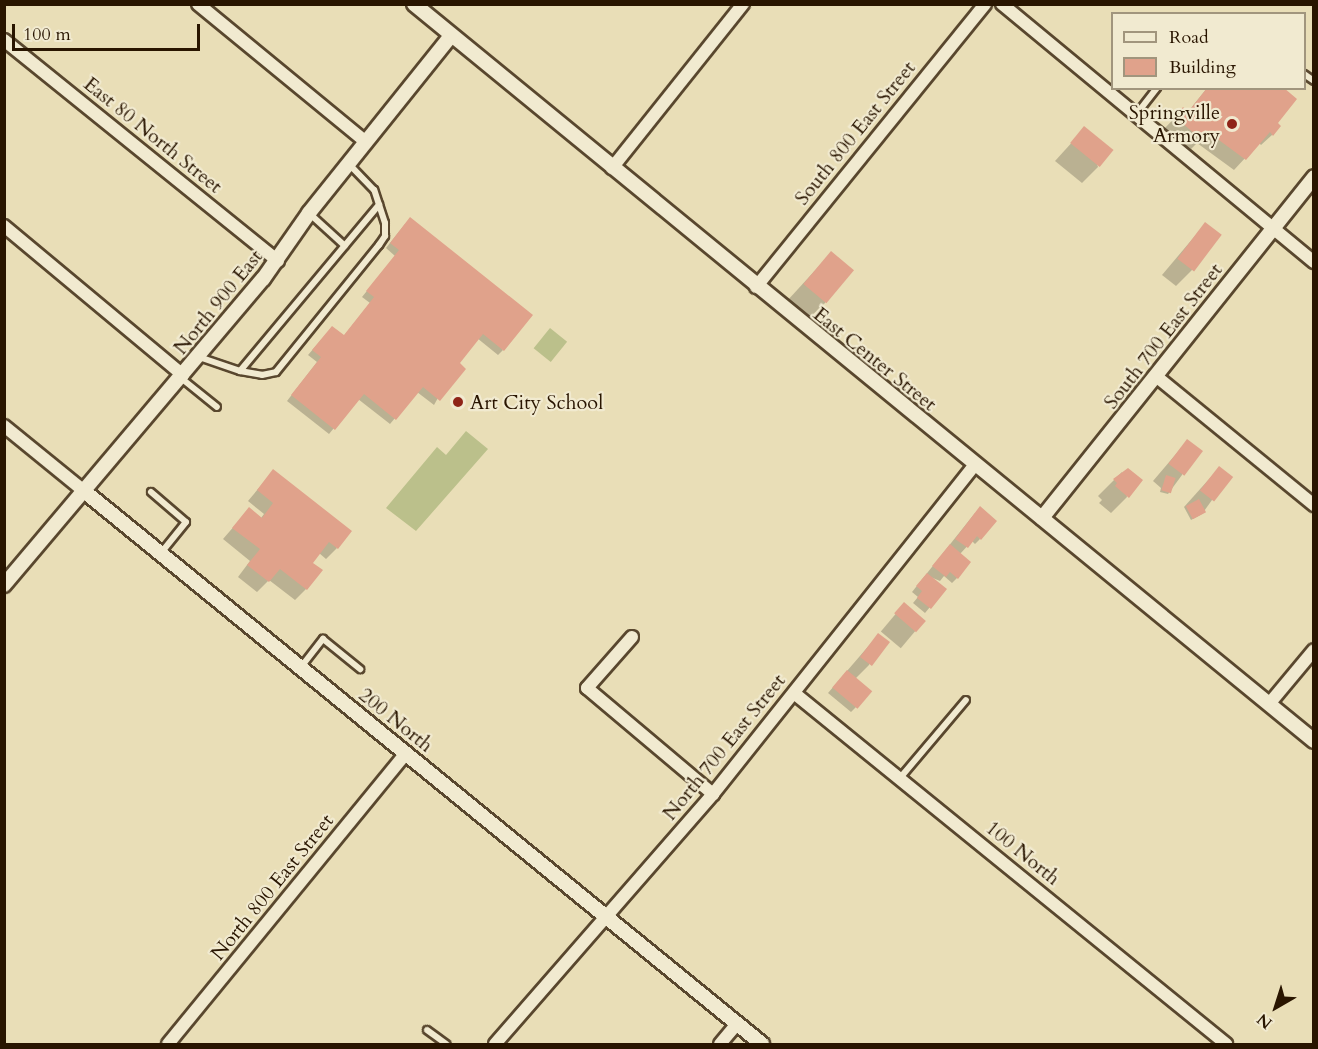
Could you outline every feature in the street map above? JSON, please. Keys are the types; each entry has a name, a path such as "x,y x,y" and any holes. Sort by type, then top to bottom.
{"street":[{"path":"198,4 365,141"},
{"name":"East Center Street","path":"414,4 974,466 1314,741"},
{"path":"612,168 743,4"},
{"name":"South 800 East Street","path":"756,287 985,4"},
{"path":"1002,4 1314,262"},
{"name":"North 900 East","path":"4,585 278,261 309,213 451,36"},
{"name":"East 80 North Street","path":"4,40 278,261"},
{"name":"South 700 East Street","path":"1041,518 1157,377 1314,177"},
{"path":"4,226 182,376"},
{"path":"1157,377 1314,504"},
{"name":"200 North","path":"4,426 762,1044"},
{"name":"North 700 East Street","path":"495,1044 713,794 974,466"},
{"path":"632,637 587,688 713,794"},
{"path":"1269,704 1314,650"},
{"name":"100 North","path":"794,693 1226,1044"},
{"name":"North 800 East Street","path":"168,1044 406,753"},
{"path":"720,1044 737,1024"}],"lane":[{"path":"1135,116 1155,90"},
{"path":"199,357 240,371 262,375 280,368 383,240 385,223 374,190 348,163"},
{"path":"240,371 379,205"},
{"path":"309,213 345,246"},
{"path":"182,376 217,407"},
{"path":"151,492 186,522 161,554"},
{"path":"301,667 323,639 360,669"},
{"path":"900,778 966,700"},
{"path":"427,1030 446,1044"}],"green space":[{"path":"550,328 567,342 551,362 534,348"},
{"path":"466,431 488,449 416,531 386,508 437,447 446,455"}],"building":[{"name":"Springville Armory","path":"1205,90 1286,90 1297,99 1278,123 1281,126 1273,136 1270,132 1246,160 1208,132 1202,140 1175,117 1183,107 1188,112"},
{"path":"1084,126 1114,150 1100,167 1070,143"},
{"path":"410,217 533,315 504,351 483,334 460,363 466,369 440,401 423,387 396,420 364,394 335,430 291,395 321,357 312,350 332,326 344,335 374,297 366,291 399,250 390,243"},
{"path":"1205,222 1222,235 1194,271 1177,259"},
{"path":"831,251 854,270 826,303 803,284"},
{"path":"1187,439 1203,451 1184,476 1168,464"},
{"path":"1219,466 1233,477 1214,502 1200,490"},
{"path":"1128,468 1143,480 1129,498 1115,486 1117,483 1113,479"},
{"path":"273,469 352,531 338,549 329,542 313,563 323,570 307,590 280,569 269,582 247,565 260,549 232,528 249,507 262,518 273,503 257,490"},
{"path":"1166,475 1176,478 1171,493 1161,490"},
{"path":"1199,499 1206,512 1193,519 1186,506"},
{"path":"980,506 997,521 981,540 977,536 968,548 955,539"},
{"path":"950,544 971,562 958,579 950,572 946,577 932,566"},
{"path":"927,573 947,589 931,609 917,598 922,591 916,586"},
{"path":"904,602 926,621 916,632 894,613"},
{"path":"878,633 890,642 872,666 860,657"},
{"path":"847,670 872,691 857,709 832,688"}],"place":[{"name":"Springville Armory","path":"1232,124"},
{"name":"Art City School","path":"458,402"}]}
